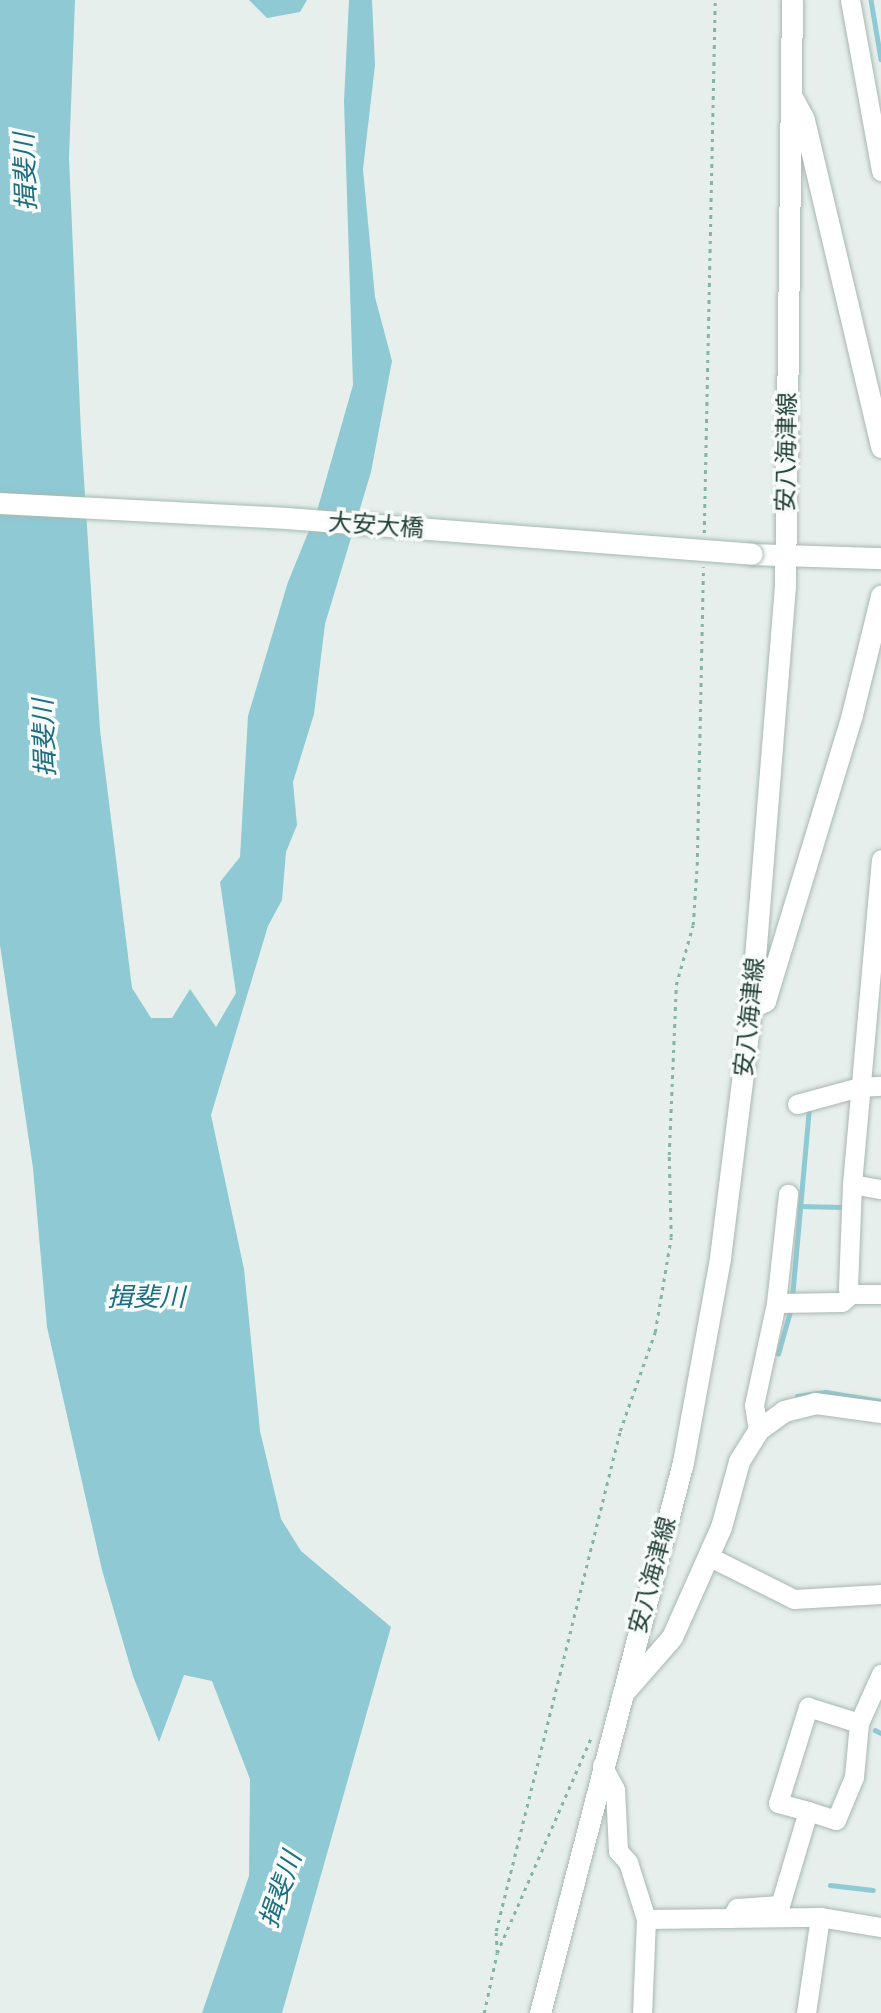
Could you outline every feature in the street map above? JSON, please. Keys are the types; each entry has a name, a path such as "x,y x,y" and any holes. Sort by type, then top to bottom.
{"main road":[{"name":"安八海津線","path":"540,2013 602,1765 683,1462 720,1258 751,1008 785,553 792,0"},
{"path":"790,94 807,133 881,447"},
{"name":"大安大橋","path":"0,503 287,518 752,554 881,558"},
{"path":"751,1008 765,1000 852,714 881,596"},
{"path":"622,1693 672,1637 708,1556 739,1461 758,1430 784,1411 815,1402 881,1412"}],"street":[{"path":"850,0 881,171"},
{"path":"851,1294 848,1288 852,1184 881,859"},
{"path":"797,1104 859,1087 881,1086"},
{"path":"852,1184 881,1189"},
{"path":"758,1430 754,1405 776,1303 788,1194"},
{"path":"776,1303 842,1302 851,1294 881,1294"},
{"path":"708,1556 794,1599 881,1594"},
{"path":"859,1723 808,1707 778,1804 836,1820 854,1777 859,1723 881,1674"},
{"path":"602,1765 615,1789 618,1851 628,1862 646,1919 642,2013"},
{"path":"732,1918 737,1908 780,1905 808,1811"},
{"path":"646,1919 820,1917 881,1927"},
{"path":"806,2013 820,1917"}],"path":[{"path":"704,538 715,0"},
{"path":"497,1953 496,1931 620,1431 655,1332 671,1237 669,1155 676,985 693,925 697,865 704,566"},
{"path":"484,2013 497,1953 593,1733"}],"water":[{"name":"揖斐川","path":"0,0 75,0 69,158 81,433 100,730 132,988 151,1018 172,1018 190,989 216,1027 236,993 220,882 240,857 248,716 288,582 317,511 353,385 344,101 349,0 372,0 375,65 363,169 375,297 392,361 371,472 325,624 314,714 293,782 297,825 286,852 282,900 268,926 211,1115 244,1269 260,1431 281,1519 301,1551 391,1627 282,2013 202,2013 249,1876 250,1779 212,1681 184,1675 159,1742 133,1676 102,1570 47,1327 33,1168 0,945"},
{"path":"249,0 307,0 300,12 267,18"}],"waterway":[{"path":"871,0 881,59"},
{"path":"792,1298 809,1109"},
{"path":"800,1206 842,1207"},
{"path":"778,1354 791,1308"},
{"path":"797,1396 826,1392 881,1401"},
{"path":"875,1730 881,1733"},
{"path":"830,1885 873,1890"}]}
